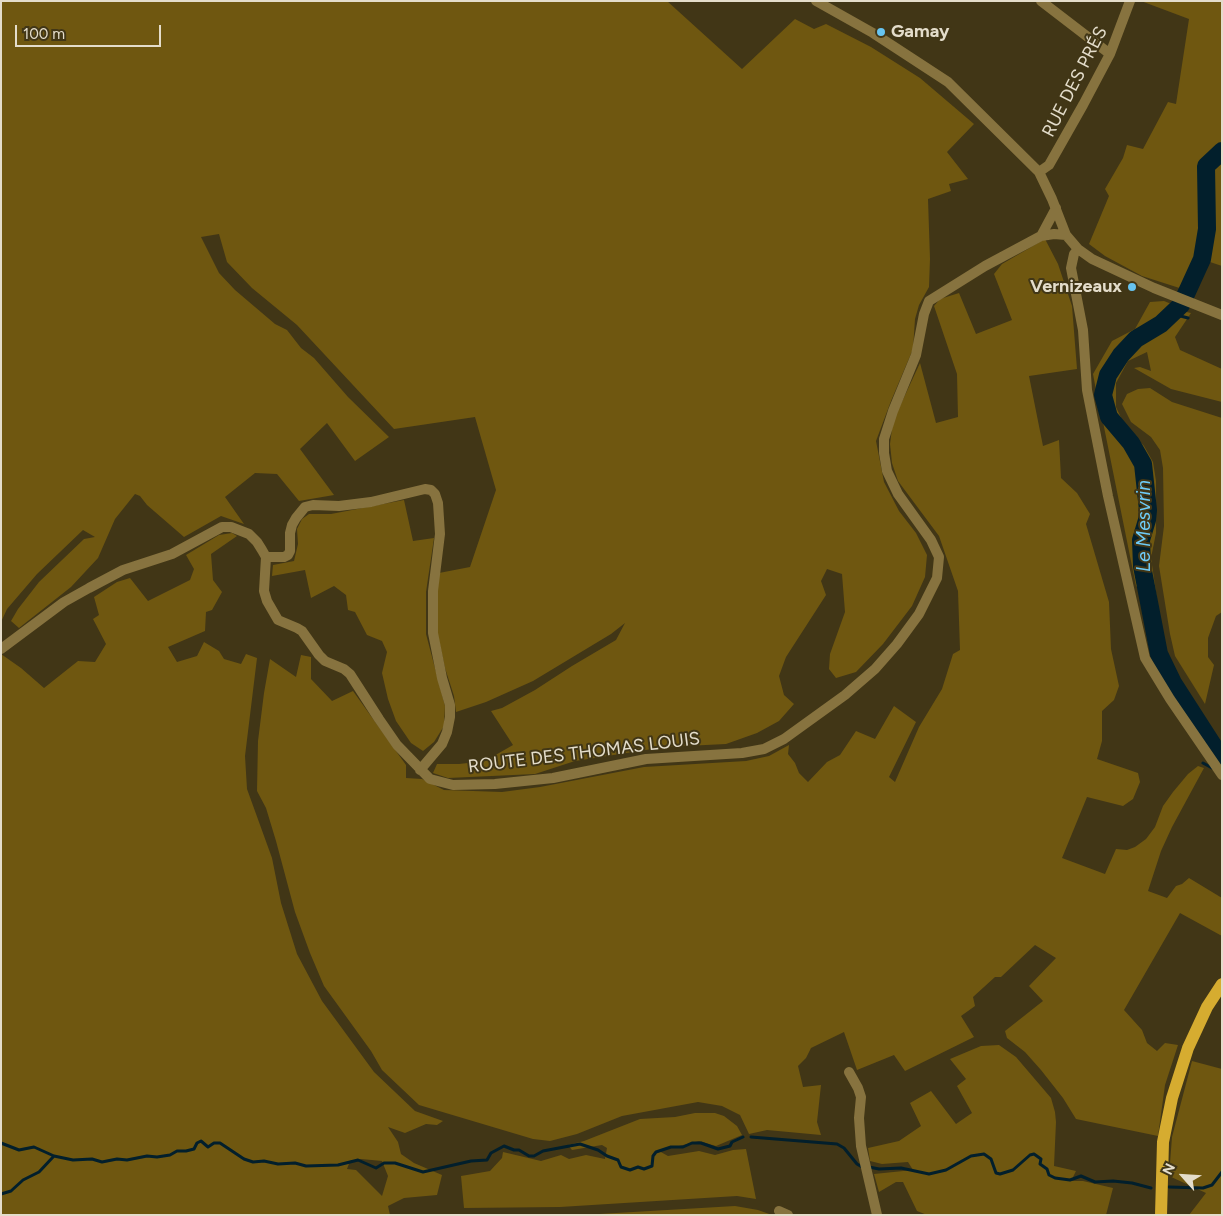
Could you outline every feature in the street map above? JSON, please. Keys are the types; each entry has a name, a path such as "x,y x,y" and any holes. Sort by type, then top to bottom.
{"main road":[{"path":"1161,1215 1163,1142 1172,1098 1188,1048 1207,1007 1222,984"}],"street":[{"path":"816,1 873,33 948,82 1039,172 1066,235 1092,259 1165,293 1222,315"},
{"path":"1041,1 1110,54"},
{"name":"RUE DES PRÉS","path":"1039,172 1049,165 1110,54 1130,1"},
{"path":"1041,236 1056,208"},
{"name":"ROUTE DES THOMAS LOUIS","path":"266,558 264,591 267,601 278,620 302,631 319,656 350,674 397,745 430,779 453,785 495,784 553,778 646,758 742,753 764,749 784,739 845,695 875,669 897,644 919,614 937,578 939,557 931,540 898,494 887,471 884,453 884,439 893,411 916,355 929,301 985,266 1041,236 1066,235"},
{"path":"1078,248 1074,254 1071,268 1083,330 1087,390 1108,496 1145,658 1222,776"},
{"path":"1,649 64,602 89,588 123,570 172,554 222,527 231,527 249,534 257,542 266,558 284,557 290,551 292,526 300,512 305,508 371,502 425,489 431,490 435,494 438,503 440,534 432,591 433,633 442,678 450,704 450,717 442,744 420,770"},
{"path":"849,1072 861,1097 859,1132 865,1167 877,1215"}],"shaded area":[{"path":"1,1 667,1 742,69 795,19 814,29 826,24 871,47 920,78 974,124 947,152 968,179 949,184 951,191 928,199 929,287 919,305 915,319 913,349 876,441 884,482 899,511 916,533 927,555 925,577 912,606 883,644 856,672 836,678 829,669 830,654 845,612 842,574 827,569 821,581 826,595 786,657 779,676 784,695 794,704 779,721 757,733 726,744 665,747 575,761 535,774 448,778 433,773 437,764 485,761 513,745 491,711 502,708 535,690 616,640 625,623 611,634 533,681 486,702 456,712 454,696 438,636 436,609 439,573 470,567 496,490 475,417 394,429 297,325 252,288 227,262 219,234 201,237 219,273 235,290 275,324 287,330 301,348 314,358 348,397 389,437 355,461 327,423 300,449 334,495 299,501 277,474 255,473 225,497 244,524 221,516 184,537 147,505 140,496 135,494 115,519 98,558 71,587 19,628 11,621 39,582 84,539 95,537 83,530 37,574 7,609 1,622"},
{"path":"1141,1 1222,1 1222,266 1207,261 1195,293 1142,276 1105,256 1089,244 1109,196 1105,189 1123,158 1127,145 1143,149 1168,102 1176,104 1189,19"},
{"path":"1045,239 1058,264 1072,306 1077,369 1029,376 1043,446 1059,440 1061,478 1077,493 1090,514 1086,524 1109,602 1111,649 1119,686 1114,700 1102,711 1102,741 1097,759 1138,773 1140,782 1133,799 1123,806 1087,797 1062,858 1105,874 1116,849 1127,850 1146,839 1155,827 1163,806 1188,774 1198,766 1204,768 1161,851 1148,891 1167,898 1176,886 1189,878 1222,898 1222,936 1180,913 1124,1010 1142,1030 1147,1043 1157,1051 1165,1043 1178,1045 1165,1085 1158,1136 1076,1119 1063,1098 1041,1070 1025,1052 1007,1038 1005,1031 1043,1001 1029,986 1056,958 1035,945 1001,977 995,977 973,997 975,1006 961,1016 974,1037 905,1071 894,1055 857,1070 844,1032 811,1048 806,1058 798,1066 803,1087 821,1085 817,1122 821,1135 767,1130 749,1134 740,1115 722,1106 698,1102 622,1116 577,1134 550,1141 533,1139 419,1105 382,1070 371,1051 324,986 295,912 266,808 257,791 258,741 270,659 296,677 301,655 311,657 311,679 332,701 353,691 406,765 406,778 422,779 444,790 502,792 540,787 644,767 746,761 769,756 789,745 788,754 795,763 799,773 808,782 827,762 840,755 856,731 875,739 894,706 916,722 889,777 895,782 919,727 942,689 953,654 960,650 958,591 939,536 898,481 892,463 890,444 893,421 920,363 936,423 958,417 957,374 934,306 940,299 959,293 976,334 1012,320 994,274 1002,264"},
{"path":"1164,301 1174,305 1146,328 1135,329 1150,302"},
{"path":"1182,311 1191,313 1175,337 1180,350 1222,369 1222,402 1171,389 1134,368 1140,367 1151,371 1147,352 1128,361 1116,383 1116,407 1124,424 1144,446 1153,462 1156,481 1156,533 1151,558 1164,647 1160,643 1148,583 1144,542 1150,526 1151,512 1147,472 1143,458 1131,439 1116,422 1107,394 1110,381 1126,356"},
{"path":"1135,329 1107,366 1096,390 1093,374 1112,341"},
{"path":"1150,388 1172,402 1222,418 1222,612 1216,616 1208,638 1208,657 1214,665 1205,704 1175,656 1170,634 1159,566 1164,526 1163,468 1160,450 1151,437 1131,422 1122,404 1127,394 1138,389"},
{"path":"1103,422 1111,428 1139,465 1144,515 1138,546 1142,591 1136,586"},
{"path":"404,500 413,541 434,538 426,592 426,634 445,706 444,726 434,742 423,751 411,743 396,721 388,699 382,673 387,652 382,641 367,635 355,612 348,610 346,595 334,586 311,598 305,570 272,576 273,565 294,561 298,544 297,529 302,519 309,514 331,514"},
{"path":"232,533 237,536 211,554 213,580 222,592 212,610 206,612 205,631 168,647 177,662 197,656 204,642 219,651 224,659 241,664 246,654 257,658 245,756 247,789 272,858 281,903 297,954 322,1001 374,1072 415,1111 443,1121 437,1125 426,1124 405,1133 388,1127 398,1142 401,1154 414,1163 442,1175 437,1195 404,1198 388,1206 390,1215 1,1215 1,654 44,688 78,661 95,662 106,644 93,619 99,615 94,597 117,582 130,578 148,601 190,580 194,569 186,555 219,535","holes":["361,1159 382,1161 388,1176 382,1196 356,1170 347,1169 350,1161"]},
{"path":"999,1045 1016,1057 1051,1098 1056,1122 1054,1166 1076,1171 1071,1181 1083,1181 1113,1188 1106,1215 927,1215 917,1211 903,1182 896,1182 879,1192 874,1174 913,1170 908,1162 882,1164 870,1161 868,1148 899,1141 921,1126 910,1103 931,1091 956,1124 972,1113 957,1086 966,1079 950,1059 981,1046"},
{"path":"1192,1061 1222,1069 1222,1215 1189,1215 1206,1193 1169,1176 1172,1137"},
{"path":"695,1113 715,1113 724,1116 737,1126 742,1135 716,1146 699,1141 659,1151 668,1156 699,1151 715,1155 746,1149 756,1199 737,1196 560,1207 464,1208 461,1176 490,1171 502,1158 503,1152 541,1161 561,1155 569,1159 586,1155 605,1159 607,1148 602,1145 572,1150 568,1145 584,1141 640,1119 675,1117"},
{"path":"735,1206 758,1210 772,1215 582,1215"}],"waterway":[{"name":"Le Mesvrin","path":"1222,151 1206,166 1207,229 1202,259 1181,305 1161,324 1136,339 1121,355 1108,375 1103,395 1109,417 1131,443 1143,464 1148,510 1141,540 1142,566 1159,654 1173,683 1222,759"},
{"path":"1173,314 1188,318"},
{"path":"1203,763 1212,768"},
{"path":"1,1143 19,1150 34,1147 54,1156 73,1160 92,1159 102,1162 170,1155 177,1151 194,1149 197,1143 201,1141 208,1147 214,1143 220,1143 244,1159 253,1162 295,1163 306,1166 338,1165 358,1160 376,1168 384,1163 395,1163 423,1172 471,1161 487,1160 491,1153 504,1146 519,1150 529,1156 534,1156 543,1151 580,1144 618,1160 621,1167 630,1170 638,1167 644,1169 652,1166 653,1156 656,1152 671,1147 683,1147 692,1143 701,1143 718,1149 730,1146 732,1142 743,1137"},
{"path":"751,1137 837,1144 844,1148 857,1164 862,1167"},
{"path":"869,1167 879,1169 901,1168 929,1174 946,1170 971,1156 984,1154 991,1159 996,1173 1000,1174 1013,1170 1030,1155 1034,1154 1041,1159 1040,1164 1047,1169 1049,1175 1055,1178 1070,1180 1081,1176 1095,1182 1132,1183 1151,1188"},
{"path":"1,1194 11,1191 23,1180 39,1172 54,1156"},
{"path":"1169,1187 1203,1188 1212,1185 1222,1172"}],"place":[{"name":"Gamay","path":"881,32"},
{"name":"Vernizeaux","path":"1132,287"}]}
